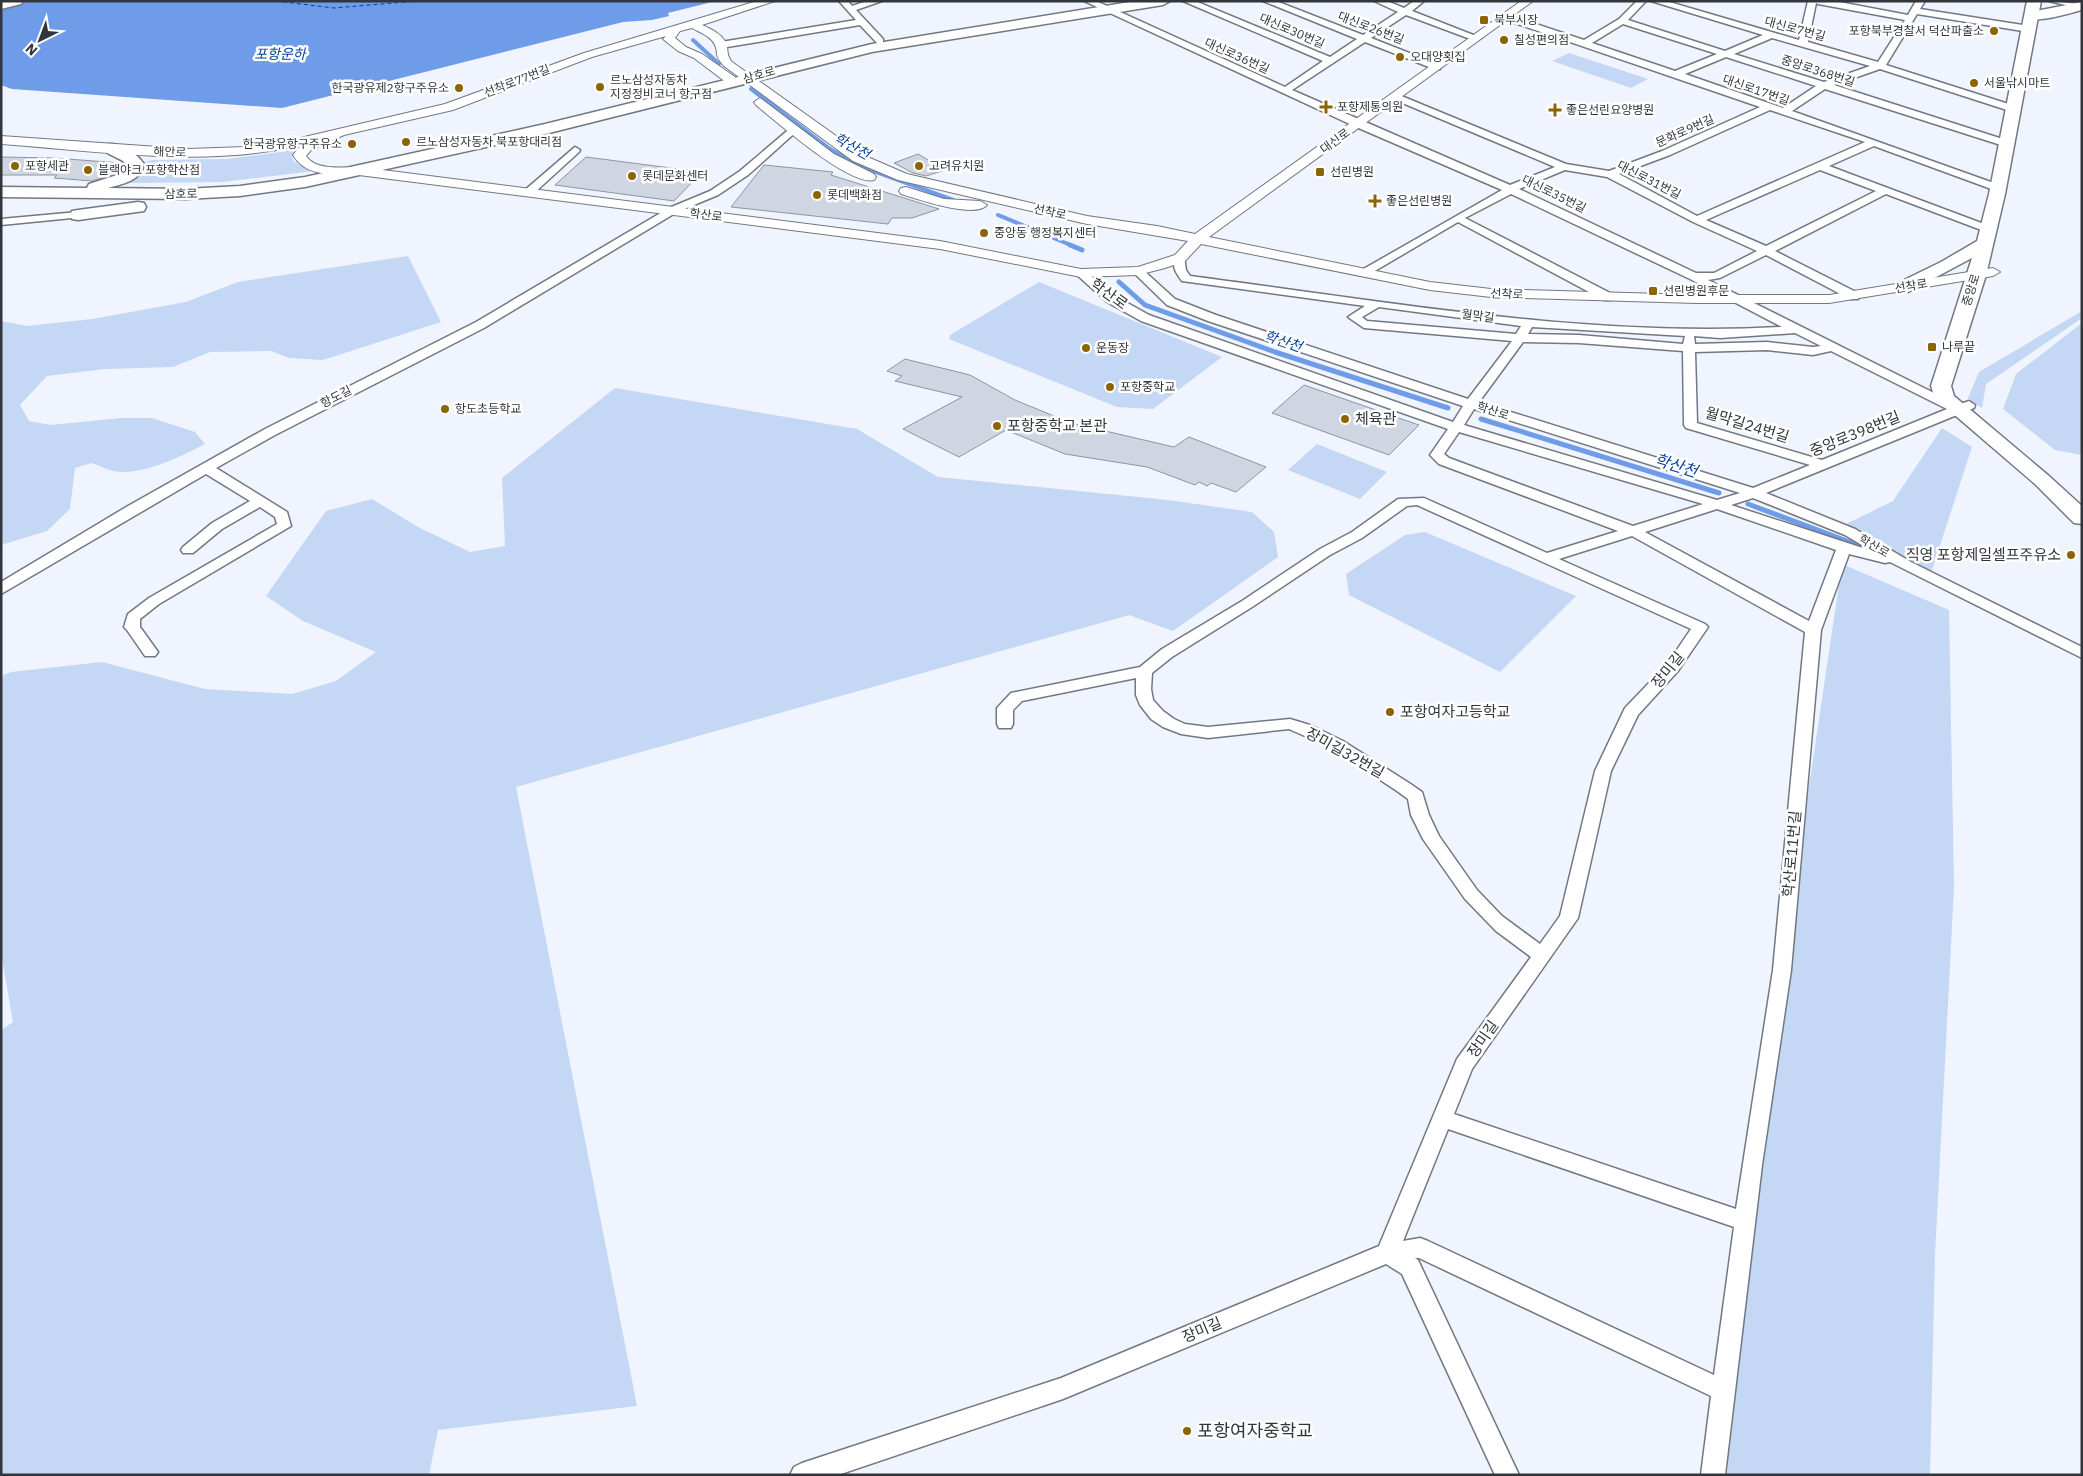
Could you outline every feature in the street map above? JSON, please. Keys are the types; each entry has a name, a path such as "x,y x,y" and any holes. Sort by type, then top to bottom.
{"main road":[{"path":"1,5 16,1"},
{"name":"삼호로","path":"739,78 872,48 1125,1"},
{"name":"삼호로","path":"1,192 215,193 305,182 545,129 880,41 1097,6 1163,1"},
{"path":"2037,12 2080,7"},
{"name":"중앙로","path":"1985,273 1986,236 2037,12"},
{"name":"중앙로","path":"2037,12 1985,273 1940,381 1941,393 1963,407 2082,496"},
{"path":"57,193 105,185 132,173 136,164 133,159 110,148"},
{"path":"57,193 91,198 100,202 97,208 78,215"},
{"path":"78,215 157,204 215,193"},
{"path":"1902,288 1947,266 1986,236"},
{"name":"중앙로","path":"1963,407 2082,518"}],"street":[{"name":"선착로77번길","path":"338,134 449,106 588,55 770,1"},
{"path":"843,1 880,41"},
{"path":"850,9 878,1"},
{"name":"대신로30번길","path":"1187,1 1331,61"},
{"name":"대신로26번길","path":"1267,1 1437,67"},
{"path":"1378,1 1476,38"},
{"path":"1285,91 1420,1"},
{"name":"대신로","path":"1138,271 1180,258 1200,238 1528,1"},
{"path":"1586,43 1622,21 1642,1"},
{"name":"대신로7번길","path":"1655,1 1768,36 1880,66 2014,109"},
{"path":"1803,44 1812,1"},
{"path":"1818,1 1913,15 2037,12"},
{"path":"1784,112 1823,86 1880,66 1921,1"},
{"path":"2053,1 2080,7"},
{"name":"대신로36번길","path":"1097,6 1358,124"},
{"name":"대신로17번길","path":"1506,17 1874,142 1998,188"},
{"name":"중앙로368번길","path":"1622,21 2008,144"},
{"path":"678,47 685,36 717,40 862,22"},
{"path":"693,24 717,40"},
{"path":"676,29 669,39 678,47"},
{"path":"1675,75 1768,36"},
{"name":"선착로","path":"717,40 721,56 739,78 793,129 829,157 863,175 907,192 943,203 1027,207"},
{"path":"588,55 651,46 678,47"},
{"name":"선착로","path":"678,47 739,78 858,158 922,183 1027,207 1200,238 1364,274 1463,291 1608,297 1829,299 1985,273"},
{"name":"대신로31번길","path":"1396,97 1564,167 1610,174 1696,220 1765,250 1854,296"},
{"name":"문화로9번길","path":"1610,174 1666,153 1768,107"},
{"name":"대신로35번길","path":"1358,124 1512,190 1694,277 1733,299 1832,348 1963,407"},
{"name":"항도길","path":"1,590 132,509 325,403 480,325 672,210 714,193 744,173 793,129"},
{"name":"해안로","path":"1,140 173,152 228,152 283,146 338,134"},
{"name":"학산로","path":"338,134 307,147 299,155 301,160 307,164 324,169 359,171 940,245 1081,273 1138,271 1171,302 1196,312 1471,404 1754,494 1850,532 1906,565 2082,653"},
{"path":"1696,220 1874,142"},
{"path":"529,192 575,150"},
{"path":"1820,166 1884,191 1986,236"},
{"path":"1364,274 1458,218 1536,177 1564,167"},
{"path":"1694,277 1716,276 1884,191"},
{"path":"1,222 78,215"},
{"path":"1458,218 1608,297"},
{"name":"월막길","path":"1180,258 1180,270 1186,279 1528,323 1720,334 1795,330"},
{"name":"학산로","path":"1081,273 1111,299 1145,318 1287,370 1456,427 1716,504 1844,548 1906,565"},
{"path":"1376,304 1354,316 1364,324 1520,338 1579,339 1690,348 1767,346 1813,351 1832,348"},
{"path":"1528,323 1520,338 1471,404 1437,455 1444,461 1635,532 1813,630"},
{"name":"월막길24번길","path":"1689,333 1691,425 1824,465"},
{"name":"중앙로398번길","path":"1754,494 1963,407"},
{"path":"150,652 132,627 133,617 154,601 262,541 284,526 282,515 206,468"},
{"path":"1005,724 1005,708 1017,697 1145,671 1167,653 1248,604 1325,552 1357,535 1403,502 1419,501 1546,558 1635,532 1716,504 1754,494"},
{"path":"188,550 217,526 260,501"},
{"name":"학산로11번길","path":"1713,1475 1752,1165 1782,970 1813,630 1844,548"},
{"name":"장미길","path":"802,1475 1063,1388 1387,1253 1464,1064 1569,918 1603,771 1631,712 1673,667 1700,627 1546,558"},
{"name":"장미길32번길","path":"1145,671 1141,689 1151,710 1163,721 1183,729 1209,734 1289,724 1334,743 1395,780 1416,796 1420,815 1436,845 1459,878 1490,914 1514,936 1542,955"},
{"path":"1442,1119 1745,1221"},
{"path":"1387,1253 1420,1248 1724,1390"},
{"path":"1387,1253 1410,1267 1507,1475"}],"shaded area":[{"path":"1569,53 1648,79 1631,88 1552,61"},
{"path":"295,150 292,157 294,162 314,171 222,182 126,183 142,163 152,160 227,159"},
{"path":"408,256 441,322 323,360 289,358 271,351 210,352 173,367 105,369 47,376 20,405 29,421 51,425 121,418 152,418 195,432 205,444 160,464 136,471 113,471 91,463 75,468 70,509 47,531 1,545 1,321 27,326 92,319 186,302 238,282"},
{"name":"운동장","path":"1039,282 1222,357 1153,409 1117,407 949,339 950,335"},
{"path":"2082,311 2082,318 1986,384 1982,408 1968,398 1979,372"},
{"path":"2082,323 2082,455 2055,450 2003,409 2016,374"},
{"path":"615,388 857,429 938,477 1168,500 1252,512 1274,532 1278,557 1173,631 1129,615 516,787 637,1406 438,1430 429,1475 1,1475 1,1030 13,1022 1,953 1,676 11,672 102,662 205,689 292,694 336,681 376,652 303,621 266,596 326,511 372,499 418,527 470,552 505,546 502,478"},
{"path":"1942,428 1972,447 1932,570 1906,565 1840,527 1893,501"},
{"path":"1317,444 1387,472 1360,499 1288,470"},
{"path":"1425,532 1576,596 1500,672 1349,595 1346,574 1405,535"},
{"path":"1842,564 1949,610 1954,887 1935,1255 1930,1475 1727,1475 1736,1280"}],"water":[{"name":"포항운하","path":"1,1 716,1 668,13 669,16 652,20 623,22 282,108 12,89 1,85"}],"building":[{"name":"고려유치원","path":"918,154 945,170 926,176 913,173 894,163"},
{"path":"1,157 53,158 122,163 105,177 92,181 54,178 57,175 1,175"},
{"name":"롯데문화센터","path":"586,157 702,172 674,201 555,185"},
{"name":"롯데백화점","path":"764,165 833,172 831,175 939,209 912,218 892,218 888,224 731,207"},
{"name":"포항중학교 본관","path":"905,359 970,375 1015,400 1071,423 1174,447 1189,437 1266,467 1236,492 1211,483 1207,486 1199,482 1195,485 1147,467 1065,454 1006,430 959,457 903,429 962,397 895,381 902,376 887,371"},
{"name":"체육관","path":"1304,385 1419,425 1389,455 1272,413"}],"waterway":[{"name":"학산천","path":"693,40 719,64"},
{"name":"학산천","path":"751,89 830,149 860,166 953,200"},
{"name":"학산천","path":"998,215 1073,246"},
{"name":"학산천","path":"1070,245 1082,250"},
{"name":"학산천","path":"1119,282 1145,305 1275,352 1448,408"},
{"name":"학산천","path":"1481,419 1719,493"},
{"path":"1748,504 1863,547"}],"ferry route":[{"path":"276,1 334,8 417,1"}],"place":[{"name":"북부시장","path":"1484,20"},
{"name":"포항북부경찰서 덕산파출소","path":"1994,31"},
{"name":"칠성편의점","path":"1504,40"},
{"name":"오대양횟집","path":"1400,57"},
{"name":"서울낚시마트","path":"1974,83"},
{"name":"르노삼성자동차 지정정비코너 항구점","path":"600,87"},
{"name":"한국광유제2항구주유소","path":"459,88"},
{"name":"포항제통의원","path":"1326,107"},
{"name":"좋은선린요양병원","path":"1555,110"},
{"name":"르노삼성자동차 북포항대리점","path":"406,142"},
{"name":"한국광유항구주유소","path":"352,144"},
{"name":"포항세관","path":"15,166"},
{"name":"고려유치원","path":"919,166"},
{"name":"블랙야크 포항학산점","path":"88,170"},
{"name":"선린병원","path":"1320,172"},
{"name":"롯데문화센터","path":"632,176"},
{"name":"롯데백화점","path":"817,195"},
{"name":"좋은선린병원","path":"1375,201"},
{"name":"중앙동 행정복지센터","path":"984,233"},
{"name":"선린병원후문","path":"1653,291"},
{"name":"나루끝","path":"1932,347"},
{"name":"운동장","path":"1086,348"},
{"name":"포항중학교","path":"1110,387"},
{"name":"항도초등학교","path":"445,409"},
{"name":"체육관","path":"1345,419"},
{"name":"포항중학교 본관","path":"997,426"},
{"name":"직영 포항제일셀프주유소","path":"2071,555"},
{"name":"포항여자고등학교","path":"1390,712"},
{"name":"포항여자중학교","path":"1187,1431"}]}
